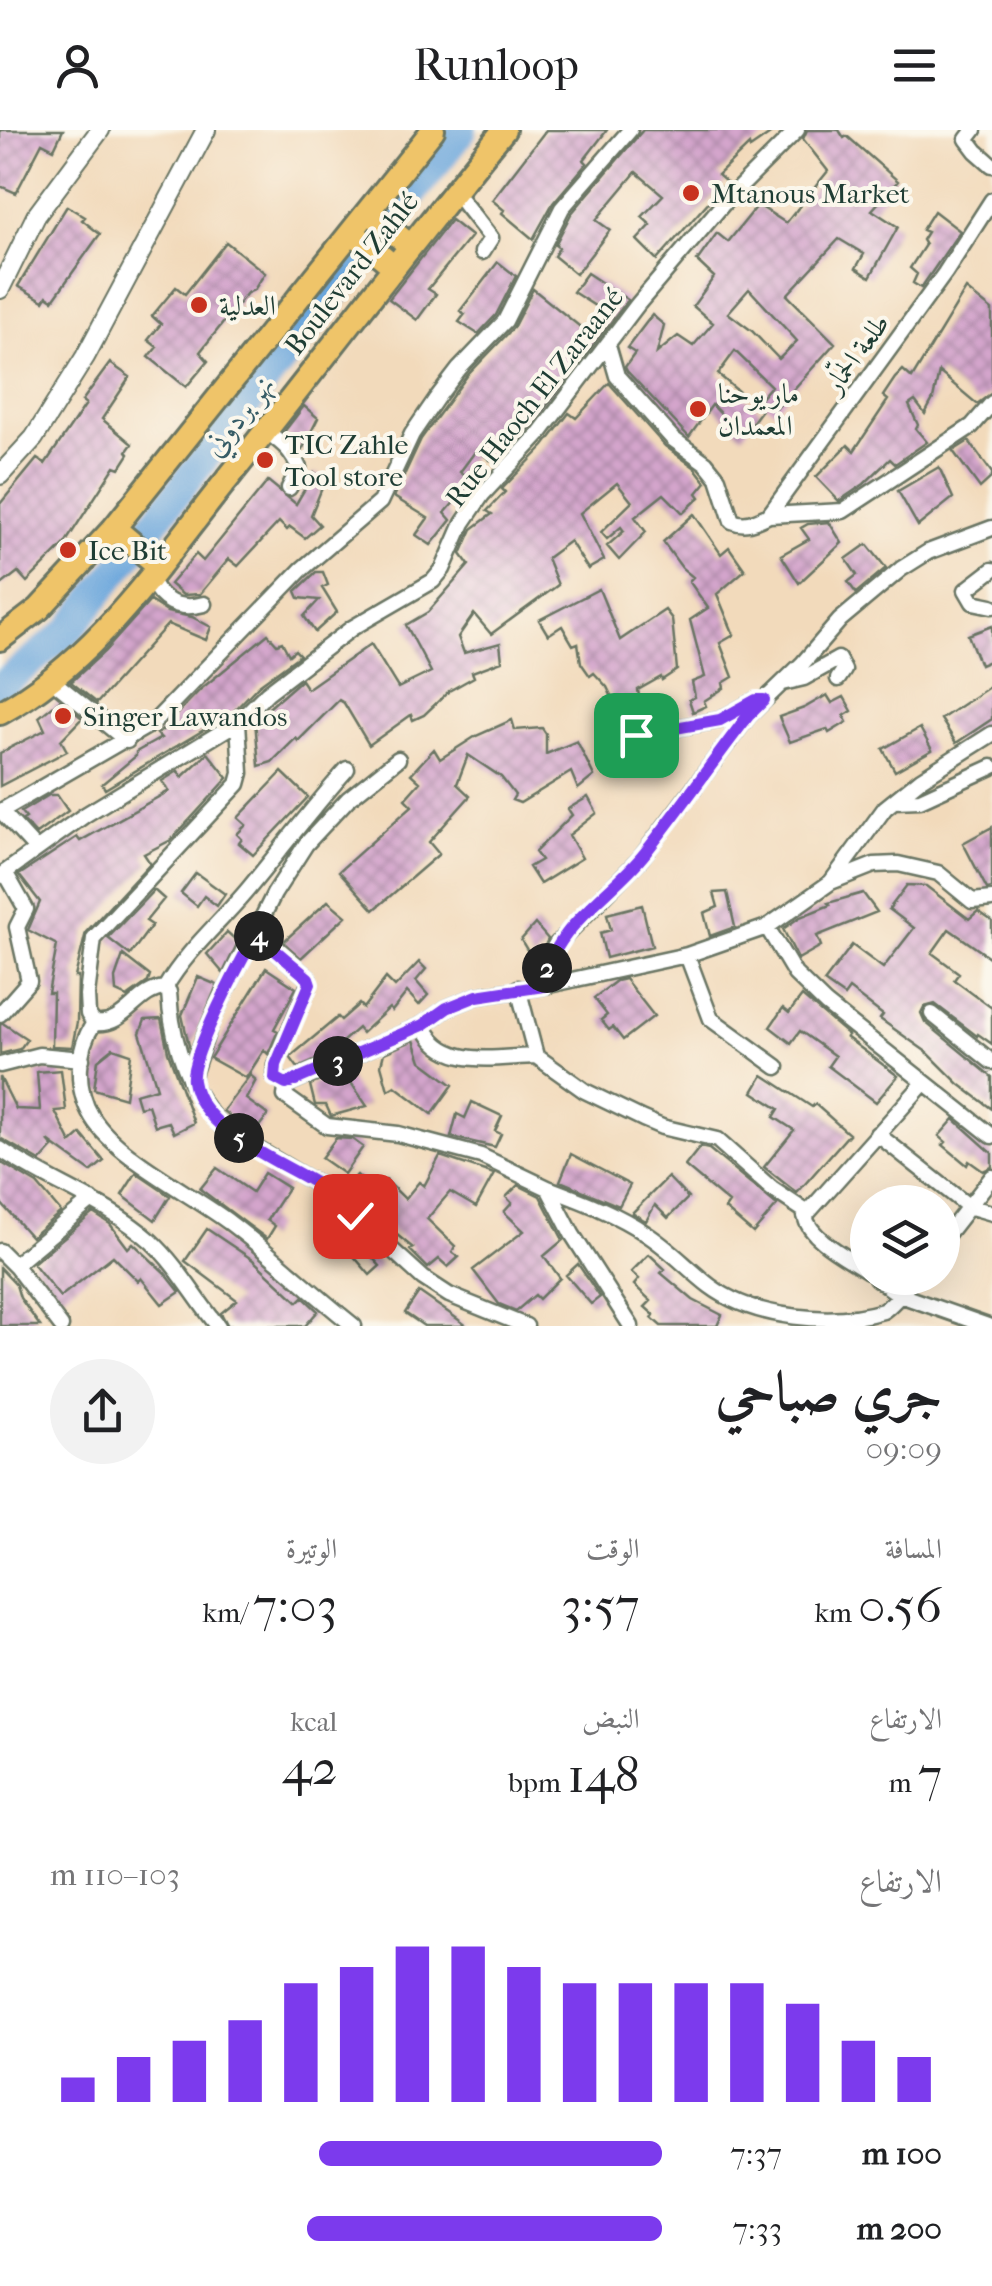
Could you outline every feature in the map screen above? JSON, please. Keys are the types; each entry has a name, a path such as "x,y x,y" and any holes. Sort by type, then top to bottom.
{"highway":[{"name":"Boulevard Zahlé","path":"0,639 40,609 372,249 388,228 434,130"},
{"name":"Boulevard Zahlé","path":"0,713 52,681 154,572 266,432 388,228 454,191 504,130"},
{"path":"114,528 154,572"}],"street":[{"path":"0,289 36,216 100,130"},
{"path":"0,475 34,438 85,357 206,130"},
{"path":"35,848 2,811 153,724 301,570 380,502 412,434 459,369 505,321 562,208 630,130"},
{"name":"Rue Haoch El Zaraané","path":"2,874 35,848 238,722 267,693 352,628 433,581 482,495 540,434 638,304 723,204 798,130"},
{"path":"974,130 967,139 969,144 992,165"},
{"path":"454,191 491,238 482,252"},
{"name":"طلعة الحمّار","path":"769,515 946,273 992,200"},
{"path":"608,345 617,376 673,439 706,463 718,478 732,521 741,524 769,515 843,511 961,434 992,403"},
{"path":"266,432 290,448 299,468 289,488"},
{"path":"544,986 558,944 641,858 748,716 840,620 902,569 951,542 992,528"},
{"path":"992,570 966,590 973,602 992,606"},
{"path":"154,572 156,592 168,602 204,604"},
{"path":"782,683 804,678 838,659 844,670 838,680"},
{"path":"52,681 127,741"},
{"path":"636,735 710,723 737,713 756,700 764,700"},
{"path":"94,1023 88,1014 87,994 94,938 238,784 238,722"},
{"path":"831,882 885,808 992,734"},
{"path":"192,1078 211,1021 274,894 306,844 348,799 398,758"},
{"path":"894,801 920,800 992,767"},
{"path":"347,768 177,968 165,988 147,994 118,1020 94,1023 84,1037 82,1094 93,1119 116,1143 231,1224 354,1326"},
{"path":"286,1084 423,1025 447,1008 477,996 544,986 687,954 767,926 831,882 874,865 898,864 938,873 972,901 992,900"},
{"path":"0,1014 30,981 17,927 26,909 2,874"},
{"path":"767,926 795,974 924,1084 992,1136"},
{"path":"256,934 308,978 310,984 276,1065 275,1078 286,1084"},
{"path":"687,954 711,1019 776,1067"},
{"path":"165,988 169,992 176,1046 199,1100 227,1131 325,1188 424,1278 467,1304 526,1326"},
{"path":"518,988 536,1056"},
{"path":"932,1014 992,1062"},
{"path":"423,1025 432,1044 455,1057 536,1056 584,1091 653,1123 717,1140 772,1189 808,1213"},
{"path":"0,1065 39,1056 82,1059"},
{"path":"286,1084 285,1096 290,1103 327,1126 398,1134 481,1156 622,1219 649,1235 713,1288 774,1320 834,1325 883,1311 900,1295 988,1326"},
{"path":"850,1258 807,1225 808,1213 924,1084"},
{"path":"877,1134 968,1206 992,1213"},
{"path":"0,1149 26,1168 92,1200 152,1242 174,1265 218,1326"},
{"path":"960,1217 992,1177"},
{"path":"548,1188 572,1234 631,1326"},
{"path":"14,1265 92,1200"},
{"path":"0,1251 61,1326"}],"building":[{"path":"0,130 63,130 54,149 42,143 16,193 0,186"},
{"path":"546,130 607,130 584,160 587,163 553,203 533,239 492,200"},
{"path":"643,130 776,130 750,148 749,145 718,175 726,182 657,260 637,240 651,225 642,217 663,195 636,172 596,220 610,230 576,274 554,256 559,248 555,245 571,214"},
{"path":"807,130 839,130 898,181 872,210 898,227 870,277 856,268 864,254 839,239 787,295 835,343 774,411 759,400 771,386 735,351 718,374 761,411 742,436 712,405 689,437 627,371 625,367 635,353 627,348 652,315 664,325 657,353 678,336 693,346 713,323 693,306 714,277 697,261 717,233 728,242 758,205 786,223 828,171 803,139","holes":["749,289 797,341 779,359 728,313"]},
{"path":"67,206 85,217 82,220 100,234 53,300 47,296 44,301 18,286"},
{"path":"934,211 960,231 921,288 913,283 917,274 910,268 925,245 922,240 927,232 922,230"},
{"path":"451,220 471,236 428,289 436,294 417,320 389,299"},
{"name":"العدلية","path":"226,242 265,273 200,352 208,361 186,387 149,357 157,347 148,340 161,324 152,316 176,287 185,294"},
{"path":"498,262 516,276 496,315 478,334 459,322 465,314 460,311"},
{"path":"587,273 628,300 528,430 521,423 490,460 477,449 460,472 472,481 445,513 451,520 431,545 416,535 428,518 394,497 421,439 467,376 513,328 533,289 584,330 598,308 573,292"},
{"path":"966,289 992,310 992,393 977,404 939,372 925,414 915,401 909,405 918,425 916,429 927,442 895,464 890,459 839,501 816,477 848,445 854,451 888,400 883,396 895,378 903,370 912,378"},
{"path":"110,363 130,377 102,419 132,444 129,454 120,468 115,466 64,545 27,582 18,572 0,586 0,504 37,459 45,464"},
{"path":"609,383 665,446 694,467 706,482 697,493 700,497 683,513 664,494 635,517 646,532 619,560 607,546 624,531 621,527 607,539 601,532 632,502 617,483 580,513 604,560 588,569 570,541 547,558 558,585 491,634 474,614 458,637 464,653 500,643 502,661 472,672 474,677 449,691 424,715 413,720 411,715 369,745 339,700 298,741 296,738 272,762 259,766 255,720 301,680 307,689 371,644 398,688 431,672 406,625 428,612 469,565 461,554 472,529 492,514 487,511 505,492 502,489 544,446 569,413 576,418"},
{"path":"304,406 318,418 302,450 284,432"},
{"path":"969,441 992,473 980,488 953,451"},
{"path":"939,467 953,498 918,526 898,491"},
{"path":"314,473 326,478 311,515 320,525 305,538 279,522 238,566 229,559 200,594 183,595 170,584 196,554 203,561 268,481 296,504"},
{"path":"694,514 721,554 729,547 745,570 717,594 734,635 720,643 733,677 704,701 706,706 693,712 689,700 695,697 692,682 705,677 690,620 708,608 689,581 693,577 663,542"},
{"path":"829,522 842,543 799,583 781,555 809,539 801,528"},
{"path":"867,544 886,568 856,593 848,582 857,575 846,559"},
{"path":"316,572 323,572 328,585 322,588 337,612 315,632 304,616 319,600 299,598 296,591"},
{"path":"599,589 620,640 665,610 672,619 677,670 638,690 639,696 619,712 607,687 594,673 590,676 581,663 578,643 573,645 562,626 548,635 539,620"},
{"path":"150,601 167,612 192,617 211,627 206,640 168,624 97,703 71,682"},
{"path":"992,626 992,660 980,665 968,635"},
{"path":"268,634 277,644 282,642 289,655 295,650 300,655 259,685 232,713 105,789 102,784 136,752 161,738 157,734 173,722 201,689"},
{"path":"992,685 992,719 956,743 941,719"},
{"path":"827,695 832,703 844,697 852,711 844,716 847,722 829,733 827,729 790,742 779,717"},
{"path":"60,700 82,718 61,740 67,751 0,786 0,753 45,730 39,717"},
{"path":"512,720 515,730 542,728 546,734 546,754 577,741 594,776 578,789 571,772 520,803 512,800 515,795 501,777 468,755 457,784 470,796 429,842 439,854 374,910 339,871 412,806 405,799 420,782 411,774 434,749 440,759 476,736"},
{"path":"920,728 932,750 895,771 883,749"},
{"path":"208,753 228,778 171,840 144,854 150,863 86,932 75,977 77,1022 72,1047 52,1046 53,993 48,993 57,945 28,930 40,902 19,875 77,837 80,841 169,791 162,781 178,771 182,777"},
{"path":"282,772 308,797 253,855 239,843 242,839 237,834 246,825 238,818"},
{"path":"49,795 57,795 68,811 36,834 21,812"},
{"path":"588,797 597,813 569,835 582,858 540,884 529,867 541,860 535,852 572,815 568,809"},
{"path":"992,827 992,888 987,889 963,843"},
{"path":"196,873 225,894 217,906 204,896 197,906 181,893"},
{"path":"907,885 926,886 969,919 978,911 992,921 992,959 949,929 932,953 959,973 954,980 992,1008 992,1044 935,1004 924,1007 921,1013 925,1022 992,1077 992,1109 928,1053 880,1019 883,1015 849,989 844,996 824,982 852,945 883,968 914,928 889,909"},
{"path":"154,890 164,899 146,921 152,925 130,955 108,938"},
{"path":"727,892 735,927 710,936 704,913 718,907 714,893"},
{"path":"863,893 877,912 817,936 821,946 798,959 783,929 828,903"},
{"path":"328,901 346,916 301,958 283,942"},
{"path":"642,905 652,946 606,958 600,933 611,930 607,914"},
{"path":"535,924 548,939 533,960 521,940"},
{"path":"227,932 238,942 223,973 207,954"},
{"path":"123,955 150,976 148,982 127,997 116,992 115,978"},
{"path":"419,962 426,969 416,981 428,995 419,1005 407,992 392,1011 389,1008 362,1033 358,1028 326,1056 298,1068 290,1057 338,1017 341,1020 359,1004 363,1008 386,978 395,987"},
{"path":"266,968 296,988 274,1029 278,1031 268,1054 264,1050 246,1078 210,1058"},
{"path":"198,977 217,985 190,1050 182,1015"},
{"path":"625,979 654,1016 623,1040 601,1020 607,1015 594,998"},
{"path":"802,996 846,1037 898,1076 876,1102 828,1066 835,1056 800,1031 791,1043 770,1027 783,1008 789,1013"},
{"path":"161,1019 168,1052 194,1123 174,1133 169,1122 155,1126 148,1105 139,1107 135,1094 157,1088 140,1033 145,1020"},
{"path":"0,1024 27,1039 20,1049 0,1054"},
{"path":"414,1040 421,1061 453,1085 432,1114 395,1086 388,1090 381,1065 384,1053"},
{"path":"113,1048 131,1054 125,1098 94,1089 98,1060"},
{"path":"61,1070 66,1110 55,1111 71,1143 81,1134 104,1161 91,1172 48,1141 53,1147 40,1161 0,1138 0,1077 16,1109 40,1110 37,1072"},
{"path":"343,1071 367,1106 331,1116 326,1105 315,1105 310,1085"},
{"path":"250,1075 256,1080 246,1099 268,1115 253,1134 223,1111"},
{"path":"763,1075 812,1107 815,1104 849,1134 797,1193 764,1167 794,1130 774,1117 779,1109 753,1092"},
{"path":"472,1102 502,1116 495,1131 501,1134 495,1147 451,1137 457,1114 465,1118"},
{"path":"954,1119 992,1153 992,1167 983,1171 969,1161 967,1165 943,1145 946,1142 939,1136"},
{"path":"336,1138 352,1139 363,1147 344,1174 321,1158"},
{"path":"700,1147 709,1149 777,1205 753,1233 725,1209 729,1203 685,1166"},
{"path":"571,1154 630,1185 619,1206 560,1181"},
{"path":"440,1156 494,1174 476,1207 450,1192 427,1219 455,1246 452,1252 459,1257 448,1267 439,1259 428,1268 410,1250 413,1248 342,1190 357,1175 374,1192 386,1180 405,1199 419,1182 424,1186"},
{"path":"0,1162 37,1184 61,1212 31,1237 0,1202"},
{"path":"217,1168 252,1192 264,1173 288,1188 267,1220 275,1226 267,1239 200,1189"},
{"path":"136,1173 170,1196 155,1220 122,1195"},
{"path":"668,1177 688,1198 668,1218 655,1205 646,1221 632,1213"},
{"path":"518,1185 540,1196 563,1240 544,1256 560,1278 539,1299 535,1295 516,1311 499,1304 473,1270 524,1231 504,1212 512,1203 506,1197"},
{"path":"93,1213 110,1224 128,1248 133,1243 180,1292 162,1304 141,1278 138,1281 113,1256 60,1297 33,1263"},
{"path":"336,1214 359,1234 355,1238 380,1266 370,1275 344,1245 335,1253 316,1231"},
{"path":"207,1229 253,1260 298,1302 303,1297 318,1311 305,1326 228,1326 221,1313 237,1300 185,1261"},
{"path":"649,1254 665,1269 661,1273 693,1300 722,1315 717,1326 661,1326 652,1318 654,1315 645,1307 651,1301 634,1285 639,1279 631,1272"},
{"path":"578,1264 600,1297 591,1304 566,1275"},
{"path":"0,1268 16,1285 20,1298 40,1326 0,1326"},
{"path":"419,1292 467,1326 424,1326 405,1313"}],"waterway":[{"name":"نهر بردوني","path":"0,686 69,631 462,130"}],"place":[{"name":"Mtanous Market","path":"691,193"},
{"name":"العدلية","path":"199,305"},
{"name":"مار يوحنا المعمدان","path":"698,409"},
{"name":"TIC Zahle Tool store","path":"265,460"},
{"name":"Ice Bit","path":"68,550"},
{"name":"Singer Lawandos","path":"63,716"}],"route":[{"path":"355,1216 325,1188 227,1131 199,1100 192,1078 211,1021 256,934 308,978 310,984 276,1065 275,1078 286,1084 423,1025 447,1008 477,996 544,986 558,944 641,858 764,700 699,726 636,735"}]}
